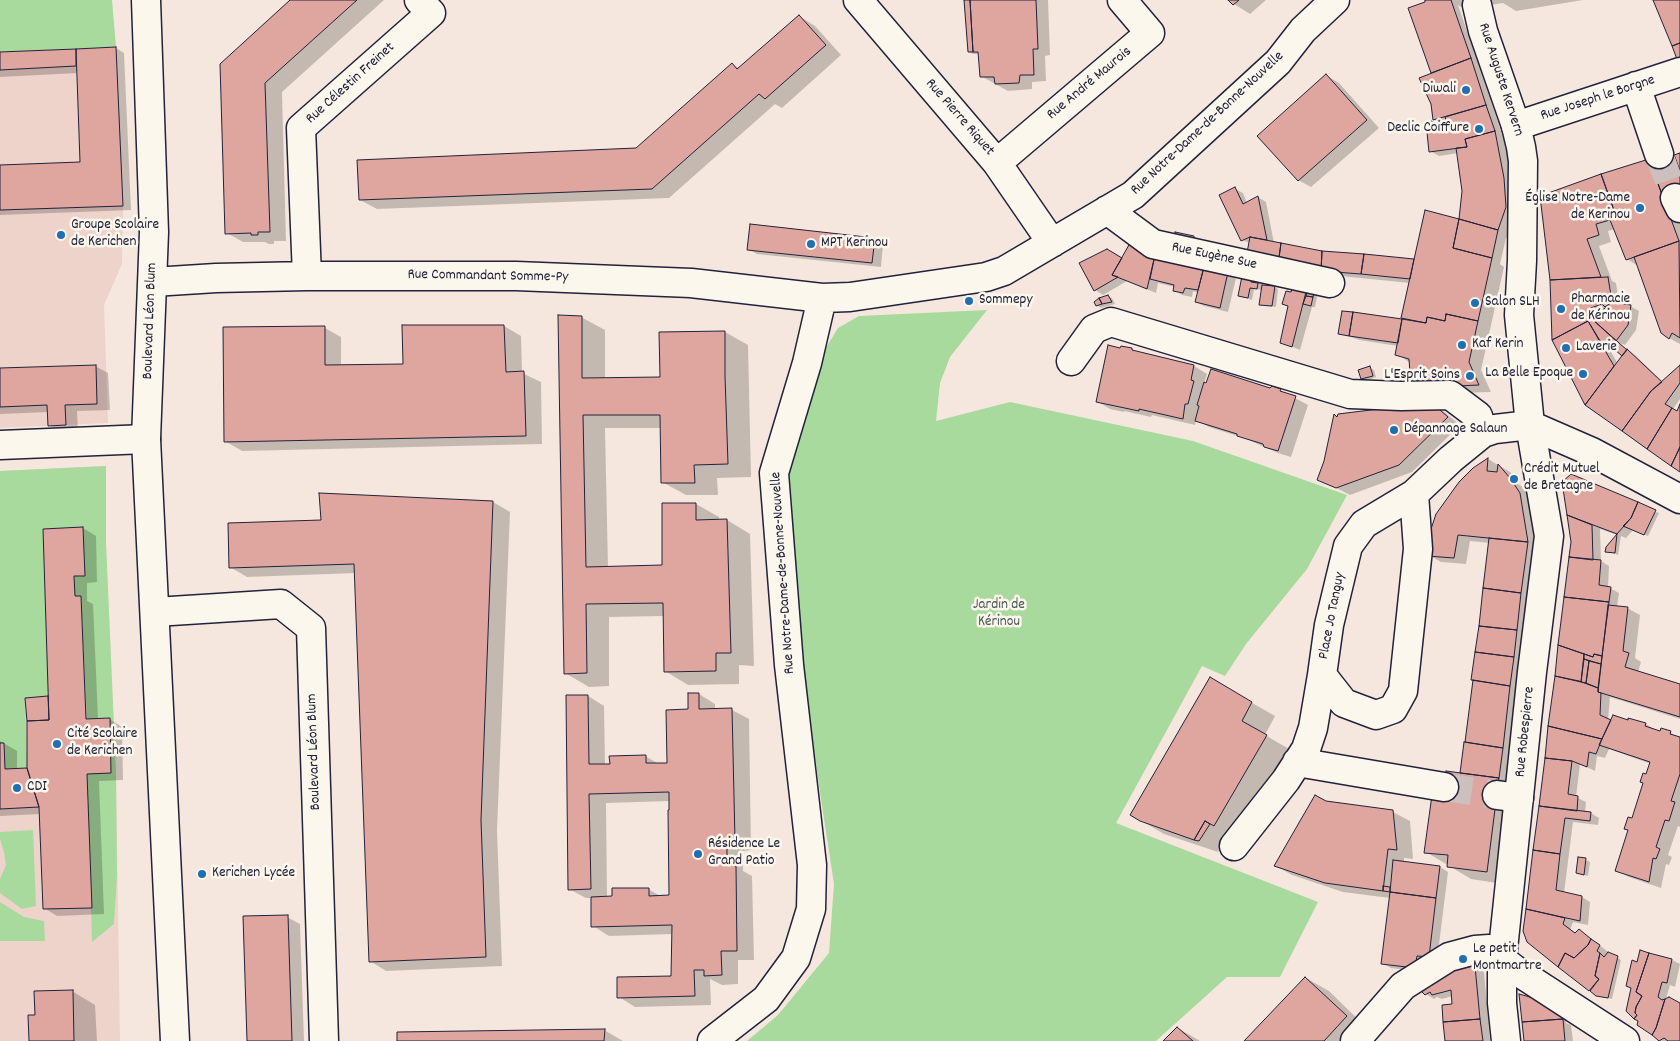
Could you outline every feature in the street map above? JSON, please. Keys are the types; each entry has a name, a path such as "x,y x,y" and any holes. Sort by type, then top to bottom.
{"street":[{"name":"Boulevard Léon Blum","path":"146,0 153,194 153,282 146,439 175,1041"},
{"name":"Rue Célestin Freinet","path":"307,276 301,128 431,13 419,0"},
{"name":"Rue Pierre Riquet","path":"858,0 997,163 1052,243"},
{"name":"Rue André Maurois","path":"997,163 1150,33 1122,0"},
{"name":"Rue Notre-Dame-de-Bonne-Nouvelle","path":"712,1041 766,999 796,958 811,909 812,864 789,665 774,473 807,363 822,298 850,297 986,277 1004,271 1133,195 1278,62 1303,30 1335,0"},
{"name":"Rue Auguste Kervern","path":"1476,5 1483,31 1516,126 1523,161 1522,261 1519,316 1530,425"},
{"name":"Rue Joseph le Borgne","path":"1516,126 1680,72"},
{"path":"1636,86 1659,154"},
{"name":"Rue Eugène Sue","path":"1107,210 1153,244 1330,283"},
{"name":"Rue Commandant Somme-Py","path":"153,282 216,278 307,276 536,276 691,283 822,298"},
{"path":"1072,361 1094,329 1111,322 1350,394 1450,395 1478,416 1484,433"},
{"path":"1530,425 1592,452 1680,499"},
{"name":"Place Jo Tanguy","path":"1414,494 1418,549 1403,691 1393,709 1376,715 1344,703 1322,675 1329,625 1348,546 1364,524 1414,494 1452,458 1484,433 1495,429 1530,425"},
{"name":"Rue Robespierre","path":"1506,1041 1502,1003 1502,960 1508,796 1532,672 1549,536 1530,425"},
{"path":"0,445 146,439"},
{"name":"Boulevard Léon Blum","path":"155,612 281,604 311,628 324,1041"},
{"path":"1234,846 1286,780 1306,748 1313,728 1322,675"},
{"path":"1297,762 1444,787"},
{"path":"1355,1041 1403,986 1449,957 1475,950 1489,950 1625,1041"}],"shaded area":[{"name":"Groupe Scolaire de Kerichen","path":"116,47 123,206 122,264 104,305 108,423 0,428 0,52"},
{"name":"Cité Scolaire de Kerichen","path":"106,466 106,544 116,773 120,1041 0,1041 0,471"}],"green space":[{"path":"0,0 112,0 116,47 0,52"},
{"name":"Jardin de Kérinou","path":"987,310 950,357 940,383 936,421 1010,402 1193,441 1347,495 1307,569 1246,644 1225,676 1202,666 1116,823 1318,902 1280,977 1227,977 1156,1041 747,1041 778,1015 829,953 834,884 784,533 786,463 827,346 838,328 859,316"},
{"path":"106,466 106,544 116,773 117,875 114,924 92,942 87,774 110,718 87,719 81,596 75,596 74,576 85,575 83,527 43,529 48,696 25,698 27,768 5,769 4,743 0,743 0,471"},
{"path":"33,830 36,906 22,909 0,893 0,879 6,865 0,832"},
{"path":"0,902 24,917 44,921 45,941 0,941"}],"building":[{"path":"290,0 357,0 265,83 270,232 258,232 258,235 251,235 251,233 225,234 220,64"},
{"path":"964,0 970,0 973,52 968,52"},
{"path":"970,0 1036,0 1038,49 1033,49 1034,75 1020,75 1019,83 995,84 994,77 980,77 978,52 973,52"},
{"path":"1228,0 1239,0 1233,5"},
{"path":"1425,0 1451,0 1471,58 1431,73 1408,8 1425,2"},
{"path":"1653,0 1680,0 1680,43 1672,46"},
{"path":"799,15 826,45 765,99 759,94 652,189 359,200 357,160 636,148 732,63 737,69"},
{"path":"1680,43 1680,67 1672,46"},
{"path":"116,47 123,206 0,210 0,165 80,162 76,49"},
{"path":"76,49 76,66 0,70 0,52"},
{"path":"1471,58 1486,105 1433,120 1431,104 1419,78"},
{"path":"1326,74 1367,120 1298,181 1257,136"},
{"path":"1486,105 1495,131 1465,139 1467,147 1429,152 1426,123 1432,121 1433,131 1449,129 1445,117"},
{"path":"1495,131 1504,178 1506,207 1498,230 1459,219 1462,191 1456,148 1467,147 1465,139"},
{"path":"1680,153 1680,171 1674,155"},
{"path":"1674,155 1680,171 1680,193 1664,200 1651,165"},
{"name":"Église Notre-Dame de Kerinou","path":"1649,159 1679,241 1626,260 1610,220 1616,216 1601,174"},
{"path":"1601,174 1616,216 1596,224 1599,235 1587,239 1601,277 1550,280 1540,196"},
{"path":"1235,187 1243,204 1258,196 1267,240 1250,237 1241,241 1219,195"},
{"path":"1425,210 1459,219 1453,248 1492,258 1478,321 1446,314 1445,321 1427,317 1426,323 1401,318"},
{"path":"1459,219 1498,230 1492,258 1453,248"},
{"name":"MPT Kerinou","path":"750,224 875,238 872,263 747,250"},
{"path":"1175,232 1194,236 1194,239 1172,244"},
{"path":"1250,237 1281,243 1278,265 1246,258"},
{"path":"1679,241 1680,338 1672,333 1669,339 1661,333 1634,257"},
{"path":"1130,243 1155,255 1147,289 1112,275"},
{"path":"1281,243 1322,251 1321,271 1278,265"},
{"path":"1107,249 1122,258 1112,275 1118,277 1094,291 1079,263"},
{"path":"1322,251 1364,254 1361,274 1321,271"},
{"path":"1364,254 1414,259 1410,279 1361,274"},
{"path":"1155,255 1204,267 1198,290 1185,288 1183,293 1173,291 1174,285 1150,279"},
{"path":"1204,267 1228,272 1220,308 1195,302"},
{"path":"1242,276 1251,278 1251,282 1258,283 1257,289 1250,288 1248,298 1238,296"},
{"path":"1608,277 1612,302 1605,307 1602,304 1588,309 1588,321 1552,340 1550,280"},
{"path":"1308,284 1292,347 1280,343 1288,306 1282,304 1286,291 1291,292 1292,289"},
{"path":"1262,285 1275,286 1272,306 1259,305"},
{"path":"1308,287 1315,288 1313,297 1306,296"},
{"path":"1108,295 1112,302 1102,304 1099,298"},
{"path":"1306,296 1313,297 1311,306 1303,304"},
{"path":"1099,298 1102,304 1096,306 1094,302"},
{"path":"1612,302 1631,305 1628,325 1616,341 1592,319"},
{"path":"1342,311 1353,312 1349,336 1338,334"},
{"path":"1353,312 1402,319 1398,343 1349,336"},
{"path":"1446,314 1478,321 1469,362 1479,385 1411,388 1409,359 1395,355 1402,319 1426,323 1427,317 1445,321"},
{"path":"558,315 582,316 582,378 660,377 659,332 725,331 728,464 694,465 695,483 661,483 660,415 583,415 586,567 662,565 662,503 696,503 696,520 727,519 731,653 716,653 716,671 664,672 663,603 586,604 587,673 564,674"},
{"path":"1592,319 1627,350 1622,356 1605,341 1602,344 1588,321"},
{"path":"1588,321 1614,366 1585,405 1552,340"},
{"path":"402,325 504,325 506,372 524,371 526,436 224,442 223,327 325,326 325,365 403,364"},
{"path":"1108,345 1132,348 1132,350 1194,365 1191,380 1194,381 1188,404 1185,404 1183,419 1096,402"},
{"path":"1627,349 1662,382 1651,391 1622,431 1585,405"},
{"path":"96,365 97,404 65,405 66,425 48,426 47,405 0,407 0,368"},
{"path":"1680,365 1680,383 1665,404 1672,408 1647,449 1622,431 1651,391"},
{"path":"1370,366 1373,376 1361,379 1358,370"},
{"path":"1211,369 1270,388 1272,386 1281,389 1280,391 1296,396 1278,451 1237,436 1237,434 1195,421 1199,406 1197,405 1204,382 1206,383"},
{"path":"1433,404 1448,417 1399,465 1336,488 1317,480 1324,461 1334,414 1337,417 1338,414 1379,409 1382,406"},
{"path":"1680,404 1680,447 1671,466 1647,449 1672,408 1677,411"},
{"path":"1680,447 1680,472 1671,466"},
{"path":"1488,458 1487,471 1497,472 1498,464 1520,493 1528,542 1458,535 1454,558 1427,556 1429,535 1436,514 1459,482 1473,468"},
{"path":"1571,474 1638,502 1631,518 1617,534 1567,515 1562,482"},
{"path":"319,493 493,501 481,820 486,957 369,962 354,564 229,568 228,523 321,520"},
{"path":"1638,502 1656,510 1644,535 1623,526 1631,518"},
{"path":"1567,515 1592,525 1593,560 1569,557 1571,542"},
{"path":"83,527 85,576 74,576 75,596 81,596 86,719 110,718 111,773 87,774 92,908 43,909 39,807 27,768 27,721 49,720 43,529"},
{"path":"1617,534 1615,553 1605,552 1606,547"},
{"path":"1489,538 1528,542 1521,593 1483,588"},
{"path":"1569,557 1601,560 1599,585 1611,587 1609,602 1564,597"},
{"path":"1483,588 1521,593 1517,630 1479,626"},
{"path":"1564,597 1609,602 1602,656 1594,654 1593,657 1558,645"},
{"path":"1608,605 1628,607 1623,651 1629,653 1625,667 1680,684 1680,717 1598,692"},
{"path":"1479,626 1517,630 1514,657 1475,652"},
{"path":"1558,645 1584,654 1581,682 1555,676"},
{"path":"1475,652 1514,657 1510,686 1471,680"},
{"path":"1584,654 1593,657 1594,654 1602,656 1601,664 1584,659"},
{"path":"1584,659 1589,661 1586,683 1581,682"},
{"path":"1589,661 1601,664 1598,688 1586,683"},
{"path":"1555,676 1579,681 1598,688 1598,692 1601,693 1600,715 1611,720 1602,739 1548,726"},
{"path":"1210,677 1252,702 1242,721 1267,735 1214,826 1205,821 1194,840 1140,821 1130,815"},
{"path":"1473,680 1510,686 1503,748 1465,742"},
{"name":"Résidence Le Grand Patio","path":"688,693 699,693 699,709 732,708 735,841 727,842 727,865 736,866 737,951 721,951 722,975 704,976 704,970 694,970 695,996 617,998 617,977 671,976 672,925 591,927 591,897 612,896 612,888 649,888 649,896 669,895 669,792 589,794 591,889 568,890 566,695 588,695 589,764 610,764 609,756 646,755 646,763 667,763 666,710 688,709"},
{"path":"48,696 49,720 27,721 25,698"},
{"path":"1613,715 1646,723 1645,726 1660,731 1661,728 1671,731 1670,734 1680,737 1680,774 1671,801 1675,802 1669,821 1665,820 1656,847 1660,849 1656,859 1653,858 1649,882 1615,871 1628,830 1624,829 1628,817 1632,818 1643,783 1640,782 1643,773 1646,774 1650,762 1599,745"},
{"path":"1548,726 1602,739 1596,754 1589,752 1587,767 1572,761 1545,758"},
{"path":"1464,742 1503,748 1499,778 1460,773"},
{"name":"CDI","path":"0,743 4,743 5,769 27,768 39,807 0,809"},
{"path":"1545,758 1572,761 1568,794 1578,796 1577,811 1539,806"},
{"path":"1446,771 1499,778 1487,872 1447,867 1448,855 1424,853 1432,795 1442,797"},
{"path":"1315,795 1326,801 1393,810 1397,850 1388,849 1383,891 1325,883 1274,866"},
{"path":"1539,806 1591,812 1590,821 1565,818 1560,854 1533,850"},
{"path":"1205,821 1210,824 1199,841 1194,840"},
{"path":"1533,850 1560,854 1556,890 1582,896 1580,921 1526,909"},
{"path":"1578,857 1586,858 1584,875 1576,873"},
{"path":"1393,860 1440,866 1436,898 1390,892"},
{"path":"1383,886 1390,887 1390,892 1383,891"},
{"path":"1390,892 1436,898 1429,957 1417,956 1415,968 1381,964"},
{"path":"1526,909 1565,918 1563,924 1575,933 1579,929 1591,939 1588,945 1574,958 1565,953 1558,967 1527,942 1523,931"},
{"path":"288,915 292,1041 247,1041 243,916"},
{"path":"1591,939 1600,945 1597,951 1600,953 1595,976 1599,979 1589,991 1558,967 1565,953 1574,958 1588,945"},
{"path":"1640,950 1649,953 1636,992 1642,996 1636,1007 1635,1013 1637,1015 1634,1019 1626,1011 1631,988 1626,986 1632,960 1637,962"},
{"path":"1608,952 1618,956 1608,998 1596,996 1590,991 1599,979 1595,976 1600,953 1604,957"},
{"path":"1649,953 1672,959 1667,983 1662,982 1658,997 1662,1000 1665,999 1652,1035 1637,1025 1638,1021 1634,1019 1637,1015 1635,1013 1636,1007 1642,996 1636,992"},
{"path":"1475,966 1480,1019 1443,1022 1442,1005 1452,1004 1451,990 1432,995 1430,992 1425,995 1419,989 1448,969"},
{"path":"1305,977 1347,1016 1324,1041 1244,1041"},
{"path":"73,990 74,1041 29,1041 28,1015 35,1015 34,991"},
{"path":"1519,994 1537,999 1563,1014 1563,1019 1522,1022"},
{"path":"1669,997 1680,1003 1680,1041 1668,1041 1664,1038 1659,1041 1652,1035 1665,999"},
{"path":"1480,1019 1483,1041 1445,1041 1443,1022"},
{"path":"1563,1019 1565,1041 1524,1041 1522,1022"},
{"path":"1177,1027 1193,1041 1163,1041"},
{"path":"605,1029 604,1041 397,1041 397,1032"}],"tunnel":[{"path":"1659,154 1675,198"},
{"path":"1444,787 1497,795"}],"place":[{"name":"Diwali","path":"1466,90"},
{"name":"Declic Coiffure","path":"1479,129"},
{"name":"Église Notre-Dame de Kerinou","path":"1640,208"},
{"name":"Groupe Scolaire de Kerichen","path":"61,235"},
{"name":"MPT Kerinou","path":"811,244"},
{"name":"Sommepy","path":"969,301"},
{"name":"Salon SLH","path":"1475,303"},
{"name":"Pharmacie de Kérinou","path":"1561,309"},
{"name":"Kaf Kerin","path":"1462,345"},
{"name":"Laverie","path":"1566,348"},
{"name":"La Belle Epoque","path":"1583,374"},
{"name":"L'Esprit Soins","path":"1470,376"},
{"name":"Dépannage Salaun","path":"1394,430"},
{"name":"Crédit Mutuel de Bretagne","path":"1514,479"},
{"name":"Cité Scolaire de Kerichen","path":"57,744"},
{"name":"CDI","path":"17,788"},
{"name":"Résidence Le Grand Patio","path":"698,854"},
{"name":"Kerichen Lycée","path":"202,874"},
{"name":"Le petit Montmartre","path":"1463,959"}]}
